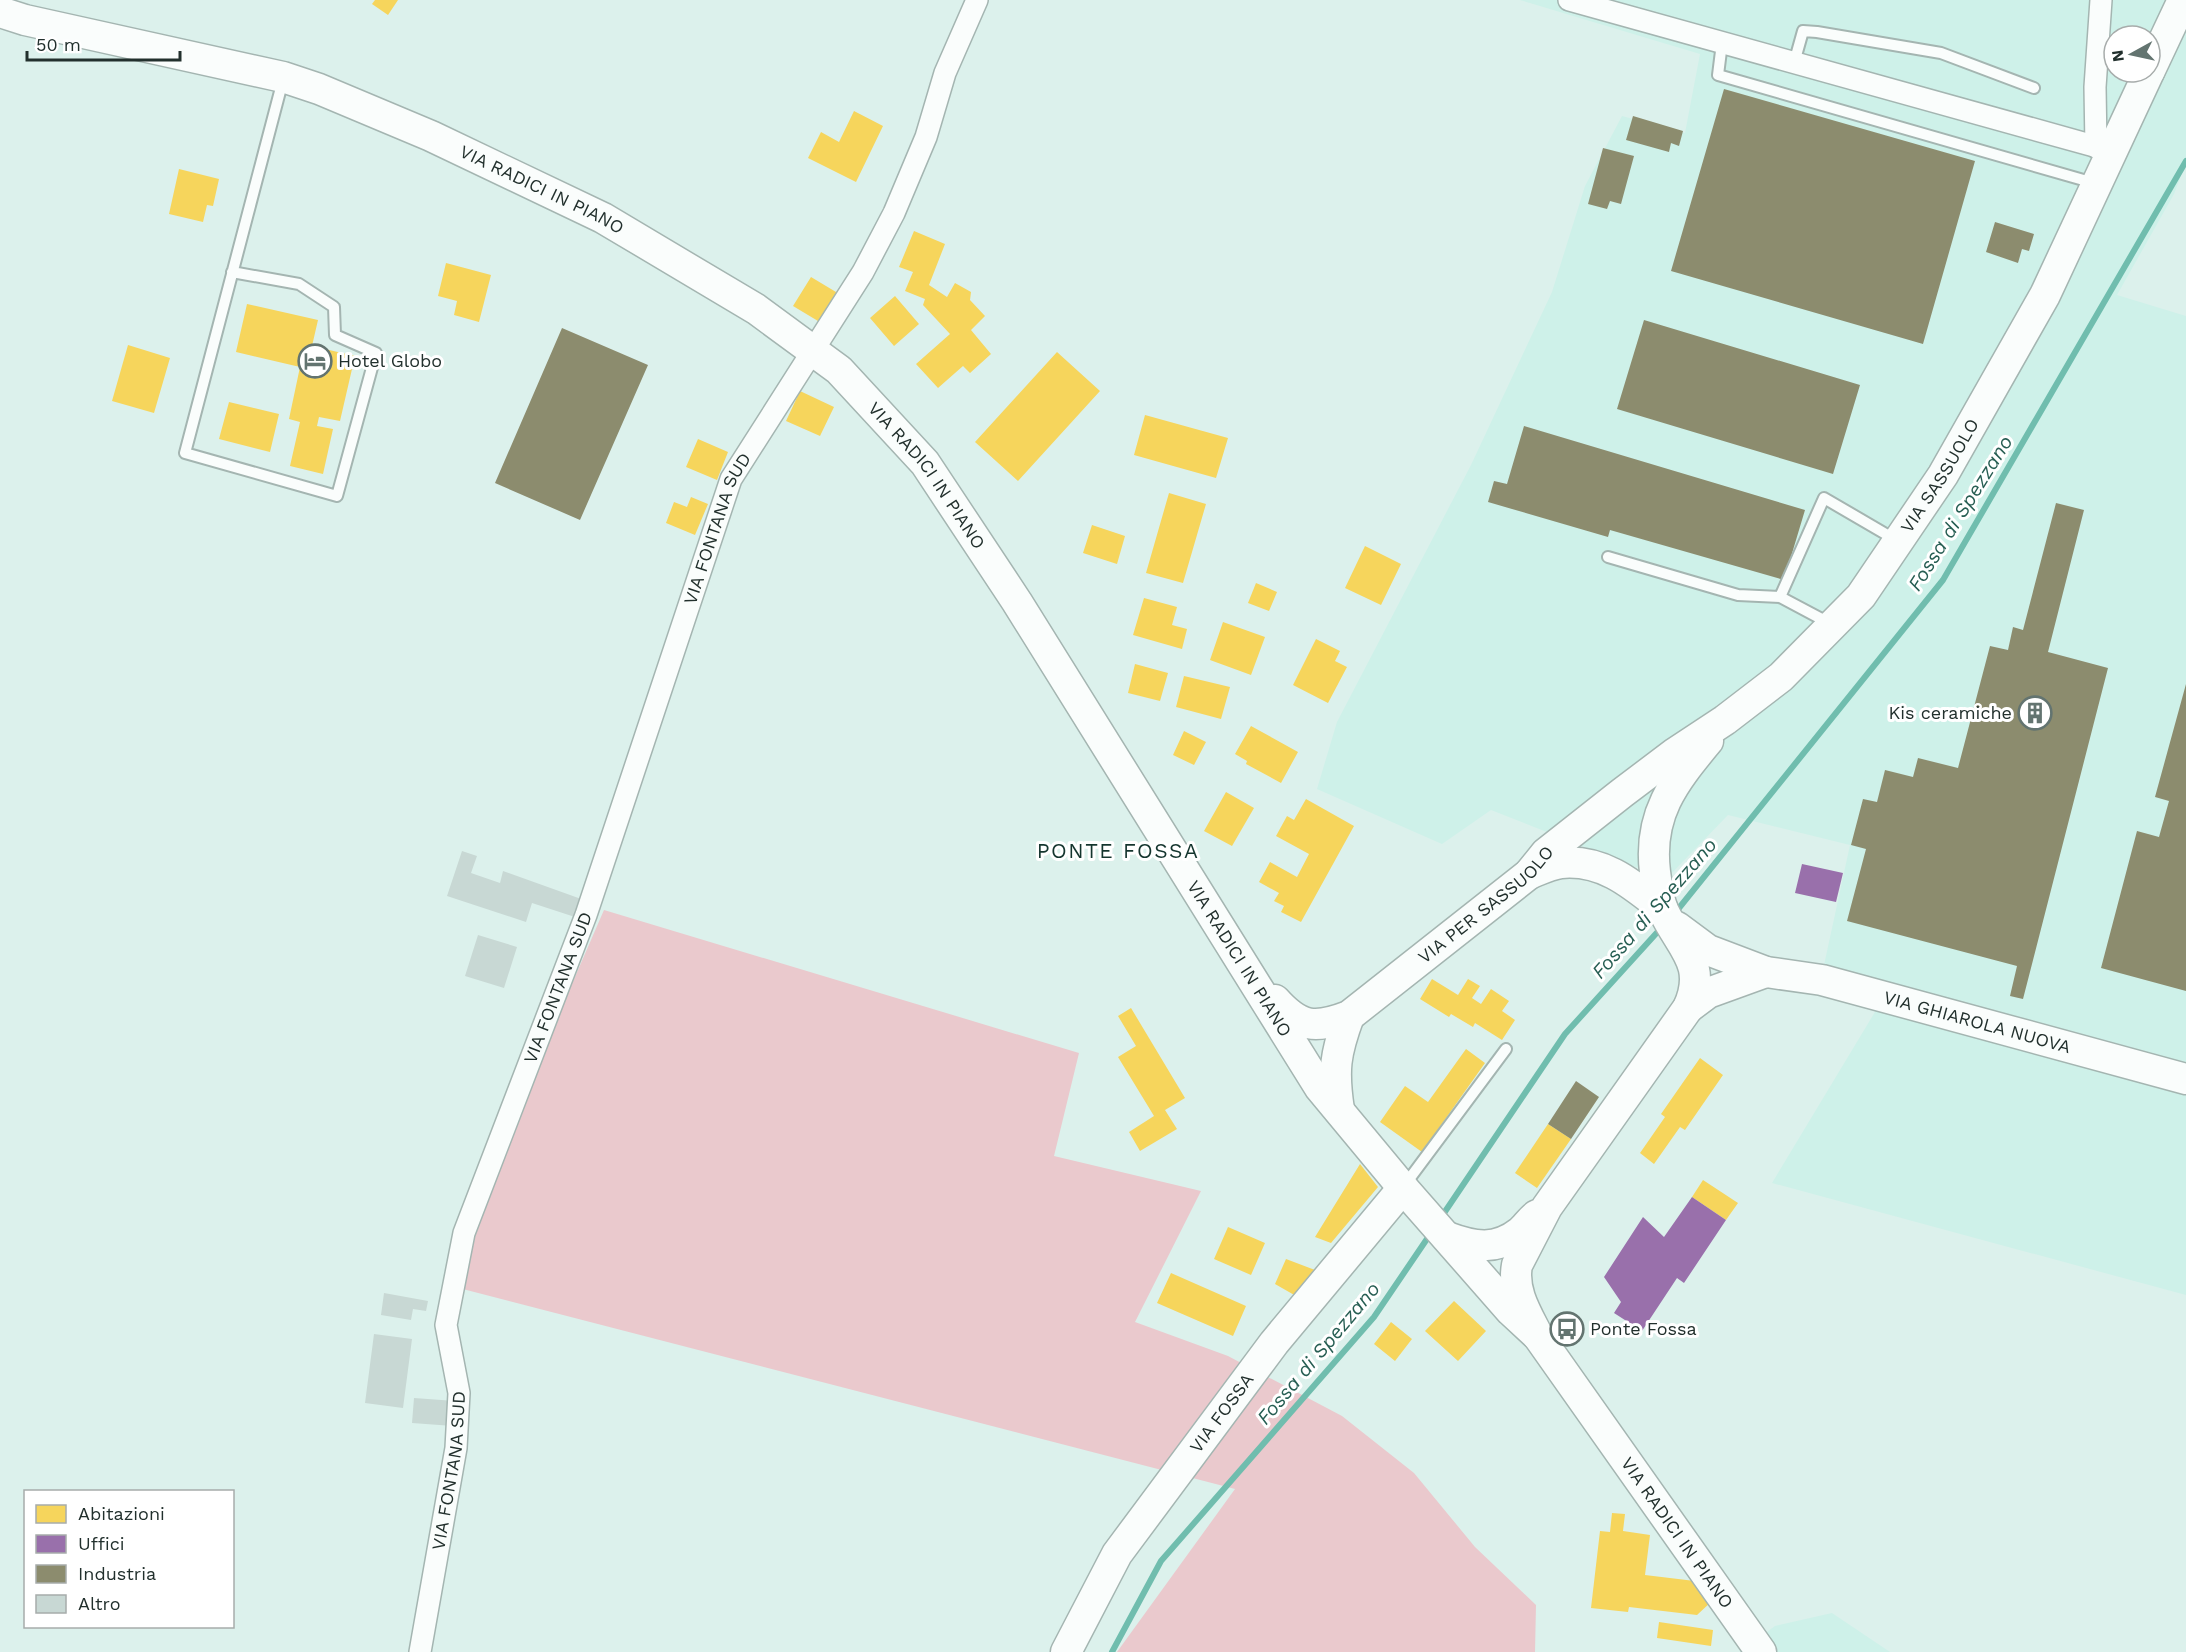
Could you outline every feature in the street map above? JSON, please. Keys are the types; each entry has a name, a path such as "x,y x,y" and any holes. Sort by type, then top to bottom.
{"street":[{"name":"VIA FONTANA SUD","path":"420,1652 456,1448 459,1393 446,1325 464,1233 586,915 731,480 812,349 863,272 894,213 926,137 945,73 977,0"},
{"path":"1569,0 2104,149 2095,87 2101,0"},
{"name":"VIA SASSUOLO","path":"2162,45 2183,0"},
{"name":"VIA RADICI IN PIANO","path":"0,12 25,20 283,77 320,89 431,136 603,218 756,309 839,370 925,463 1017,602 1251,973 1320,1088 1403,1188 1457,1244 1511,1311 1538,1336 1761,1652"},
{"name":"VIA SASSUOLO","path":"1622,793 1781,677 1834,626 1861,596 1943,475 2008,363 2045,295 2097,183 2104,149 2142,84"},
{"path":"1659,903 1652,850 1659,813 1686,767 1725,720"},
{"name":"VIA PER SASSUOLO","path":"1349,1016 1529,874 1546,853 1622,793"},
{"name":"VIA GHIAROLA NUOVA","path":"1529,874 1561,863 1611,870 1659,903 1694,947 1766,972 1822,980 2186,1079"},
{"path":"1538,1336 1522,1304 1515,1274 1517,1265 1547,1207 1688,1008 1694,994 1696,976 1694,947"},
{"path":"1688,1008 1708,993 1766,972"},
{"path":"1251,973 1288,1014 1306,1024 1326,1024 1349,1016"},
{"path":"1339,1111 1334,1073 1336,1056 1349,1016"},
{"name":"VIA FOSSA","path":"1066,1652 1117,1554 1274,1344 1403,1188"},
{"path":"1457,1244 1485,1248 1500,1244 1521,1232 1547,1207"}],"lane":[{"path":"1794,63 1803,31 1817,32 1941,53 2034,88"},
{"path":"1722,43 1718,75 2097,183"},
{"path":"232,272 299,284 334,307 336,335 376,353 337,496 185,453 232,272 283,77"},
{"path":"1780,597 1824,498 1899,542"},
{"path":"1608,557 1738,595 1780,597 1834,626"},
{"path":"1403,1188 1506,1049"}],"shaded area":[{"path":"1520,0 2186,0 2186,163 2174,194 2117,295 2186,316 2186,1295 1772,1183 1884,997 1821,979 1850,845 1728,815 1666,879 1491,810 1442,844 1317,789 1337,722 1471,465 1552,292 1585,186 1622,116 1685,133 1700,54"},
{"path":"604,910 1079,1053 1054,1156 1201,1191 1135,1322 1228,1356 1342,1416 1414,1473 1475,1547 1536,1605 1535,1652 1117,1652 1235,1489 455,1287 466,1228"},
{"path":"1832,1613 1890,1652 1740,1652 1775,1626"}],"building: Abitazioni":[{"path":"375,0 398,0 388,15 372,4"},
{"path":"854,111 883,126 856,182 808,158 821,132 839,142"},
{"path":"179,169 219,179 213,206 207,205 203,222 169,214"},
{"path":"914,231 945,244 929,285 947,297 955,283 971,292 970,300 985,316 971,330 991,354 970,373 963,366 938,388 916,364 950,334 923,305 925,299 905,291 913,272 899,267"},
{"path":"446,263 491,275 479,322 454,315 457,301 438,296"},
{"path":"811,277 841,295 823,324 793,306"},
{"path":"895,296 919,324 894,346 870,318"},
{"name":"Hotel Globo","path":"247,304 318,320 312,346 355,356 340,421 319,417 317,426 333,429 323,474 290,466 300,422 289,419 300,367 236,352"},
{"path":"128,345 170,358 154,413 112,401"},
{"path":"1057,352 1100,391 1018,481 975,442"},
{"path":"800,391 834,407 820,436 786,421"},
{"path":"229,402 279,414 270,452 219,439"},
{"path":"1145,415 1228,438 1216,478 1134,455"},
{"path":"698,439 728,452 717,480 686,467"},
{"path":"1169,493 1206,504 1183,583 1146,573"},
{"path":"691,497 708,504 695,535 666,523 674,502 687,507"},
{"path":"1092,525 1125,536 1117,564 1083,553"},
{"path":"1365,546 1401,564 1381,605 1345,588"},
{"path":"1256,583 1277,592 1269,611 1248,603"},
{"path":"1144,598 1177,607 1172,625 1187,629 1182,649 1133,635"},
{"path":"1223,622 1265,637 1251,675 1210,660"},
{"path":"1316,639 1340,651 1335,661 1347,667 1328,703 1293,685"},
{"path":"1135,664 1168,673 1160,701 1128,693"},
{"path":"1184,676 1230,687 1221,719 1176,707"},
{"path":"1251,726 1298,752 1281,783 1246,764 1247,761 1235,754"},
{"path":"1184,731 1206,742 1194,765 1173,755"},
{"path":"1226,792 1254,808 1232,846 1204,831"},
{"path":"1306,799 1354,826 1301,922 1281,912 1284,906 1274,901 1279,893 1259,882 1270,862 1297,877 1309,854 1276,836 1287,816 1294,820"},
{"path":"1432,979 1458,995 1468,979 1480,986 1472,998 1481,1004 1491,989 1509,1001 1502,1011 1515,1020 1502,1040 1475,1023 1473,1027 1451,1014 1449,1017 1420,999"},
{"path":"1131,1008 1185,1098 1165,1110 1177,1129 1140,1151 1129,1132 1154,1116 1118,1057 1136,1046 1118,1016"},
{"path":"1466,1049 1485,1063 1422,1152 1380,1122 1405,1086 1428,1102"},
{"path":"1700,1058 1723,1075 1685,1130 1680,1127 1654,1164 1640,1153 1665,1117 1661,1114"},
{"path":"1548,1124 1571,1139 1537,1188 1515,1173"},
{"path":"1360,1164 1378,1187 1331,1243 1315,1237"},
{"path":"1703,1180 1738,1203 1726,1220 1692,1197"},
{"path":"1228,1227 1265,1243 1251,1275 1214,1259"},
{"path":"1286,1259 1315,1270 1296,1296 1275,1284"},
{"path":"1171,1273 1246,1306 1233,1336 1157,1303"},
{"path":"1454,1301 1486,1331 1458,1361 1425,1331"},
{"path":"1391,1322 1412,1339 1395,1361 1374,1344"},
{"path":"1612,1513 1625,1514 1623,1531 1650,1535 1645,1575 1703,1582 1711,1602 1697,1615 1629,1607 1628,1612 1591,1608 1600,1531 1610,1532"},
{"path":"1659,1622 1713,1630 1711,1646 1657,1638"}],"building: Uffici":[{"path":"1802,864 1843,873 1836,902 1795,893"},
{"path":"1692,1197 1726,1220 1684,1283 1677,1278 1642,1331 1614,1313 1621,1302 1604,1277 1643,1217 1664,1237"}],"building: Industria":[{"path":"1724,89 1975,161 1923,344 1671,271"},
{"path":"1633,116 1683,131 1679,146 1671,143 1669,152 1626,140"},
{"path":"1603,148 1634,156 1621,204 1610,201 1607,209 1588,204"},
{"path":"1995,222 2034,234 2029,251 2022,249 2018,263 1986,252"},
{"path":"1644,320 1860,385 1833,474 1617,409"},
{"path":"562,328 648,365 580,520 495,483"},
{"path":"1524,426 1805,510 1784,580 1610,530 1608,537 1488,502 1494,481 1507,484"},
{"name":"Kis ceramiche","path":"2056,503 2084,510 2048,652 2108,668 2023,999 2010,996 2017,966 1847,921 1866,849 1851,845 1863,799 1877,802 1885,770 1913,777 1918,758 1958,768 1990,646 2008,650 2013,627 2023,630"},
{"path":"2186,684 2186,991 2101,968 2137,831 2159,837 2169,801 2155,797"},
{"path":"1576,1081 1599,1097 1571,1139 1548,1124"}],"building: Altro":[{"path":"462,851 477,856 471,873 500,883 503,871 584,900 578,918 532,903 526,922 447,896"},
{"path":"478,935 517,947 504,988 465,976"},
{"path":"384,1293 428,1301 426,1311 413,1309 411,1320 381,1315"},
{"path":"374,1334 412,1339 403,1408 365,1403"},
{"path":"414,1398 455,1401 453,1426 412,1423"}],"waterway":[{"name":"Fossa di Spezzano","path":"1675,913 1943,580 2186,161"},
{"name":"Fossa di Spezzano","path":"1440,1219 1565,1034 1662,927"},
{"name":"Fossa di Spezzano","path":"1112,1652 1161,1561 1374,1317 1431,1233"}],"place":[{"name":"Hotel Globo","path":"315,361"},
{"name":"Kis ceramiche","path":"2035,713"},
{"name":"Ponte Fossa","path":"1567,1329"}],"district":[{"name":"PONTE FOSSA","path":"1118,851"}]}
